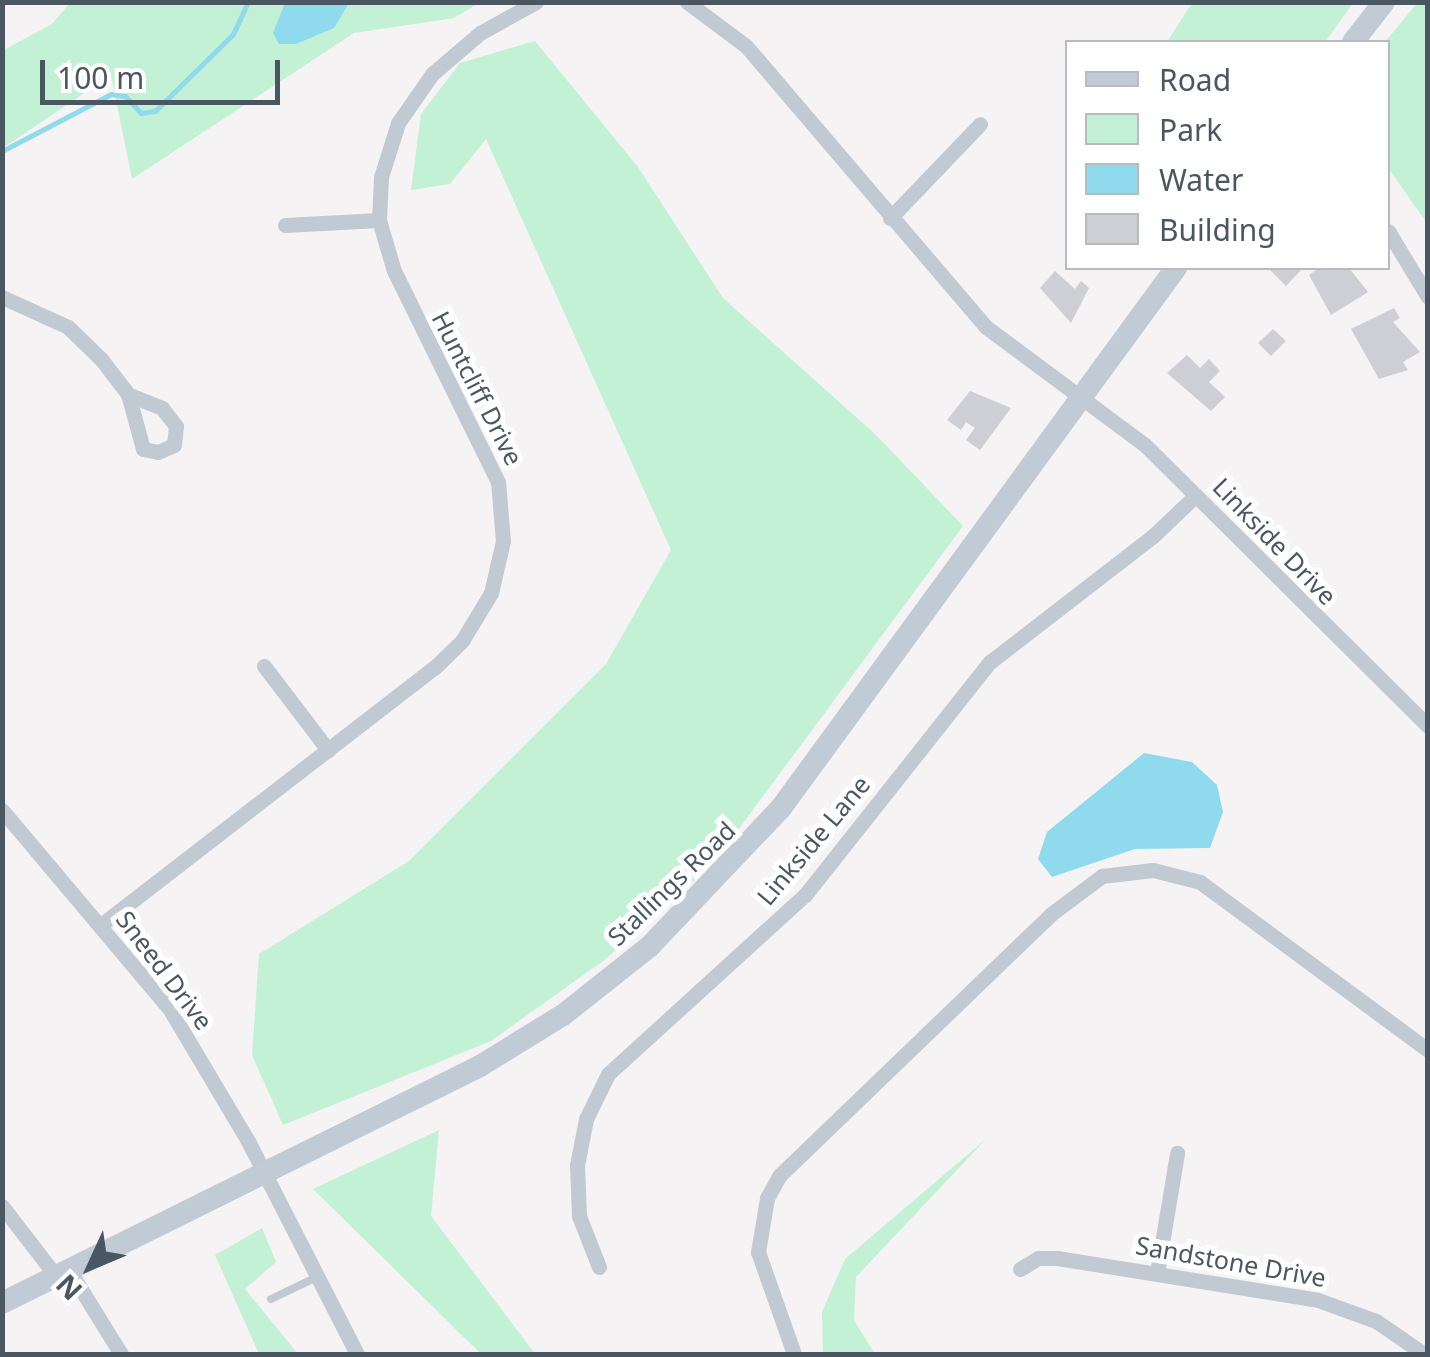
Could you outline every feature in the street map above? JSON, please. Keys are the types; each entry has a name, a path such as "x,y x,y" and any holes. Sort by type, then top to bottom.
{"street":[{"name":"Huntcliff Drive","path":"101,925 462,641 491,594 503,541 492,460 406,300 379,220 390,142 418,90 480,33 536,2"},
{"path":"687,2 746,46 986,326 1080,398"},
{"path":"1354,40 1384,2"},
{"path":"890,218 980,124"},
{"path":"285,225 379,220"},
{"path":"1390,234 1428,297"},
{"name":"Stallings Road","path":"2,1303 264,1175 522,1042 603,986 682,916 781,808 1175,270"},
{"path":"2,297 68,327 128,394"},
{"name":"Linkside Drive","path":"1080,398 1196,495 1428,726"},
{"name":"Linkside Lane","path":"599,1268 579,1216 576,1165 586,1119 608,1074 805,895 990,662 1196,495"},
{"path":"264,666 328,750"},
{"name":"Sneed Drive","path":"2,810 169,1008 264,1175 357,1354"},
{"path":"794,1354 758,1252 768,1198 780,1175 1051,914 1102,876 1153,870 1200,882 1428,1050"},
{"path":"1157,1273 1177,1153"},
{"path":"2,1206 62,1273 121,1354"},
{"name":"Sandstone Drive","path":"1020,1269 1038,1258 1057,1258 1332,1303 1376,1321 1424,1354"}],"lane":[{"path":"271,1298 315,1278"}],"green space":[{"path":"1192,2 1353,3 1326,40 1168,40"},
{"path":"70,3 479,3 454,18 354,33 132,179 111,75 3,148 2,51 52,24"},
{"path":"1417,3 1428,3 1427,223 1390,171 1390,40 1387,40"},
{"path":"535,41 638,167 723,298 875,434 963,526 738,830 683,893 603,961 491,1041 283,1125 252,1055 259,954 409,861 606,664 671,550 486,139 450,184 411,190 421,114 460,63"},
{"path":"439,1130 431,1216 535,1354 481,1354 313,1189"},
{"path":"986,1139 856,1277 854,1320 875,1354 823,1354 822,1312 845,1259"},
{"path":"262,1228 276,1262 245,1289 298,1354 259,1354 215,1255"}],"water":[{"path":"285,2 349,3 334,28 296,44 279,44 273,33"},
{"path":"1144,753 1192,762 1217,785 1223,812 1210,848 1135,849 1052,877 1038,859 1047,832"}],"building":[{"path":"1270,270 1301,270 1286,286"},
{"path":"1316,270 1351,270 1368,292 1331,315 1309,275"},
{"path":"1055,271 1075,289 1081,281 1089,288 1071,323 1040,288"},
{"path":"1394,308 1400,318 1393,322 1420,352 1403,362 1408,370 1379,379 1351,329"},
{"path":"1273,329 1286,341 1271,356 1258,343"},
{"path":"1187,355 1200,368 1209,359 1220,371 1209,382 1225,397 1211,411 1167,373"},
{"path":"970,391 1011,408 980,450 966,440 975,428 966,422 961,430 947,420"}],"waterway":[{"path":"2,151 111,94 125,96 141,113 155,111 233,34 248,2"}]}
